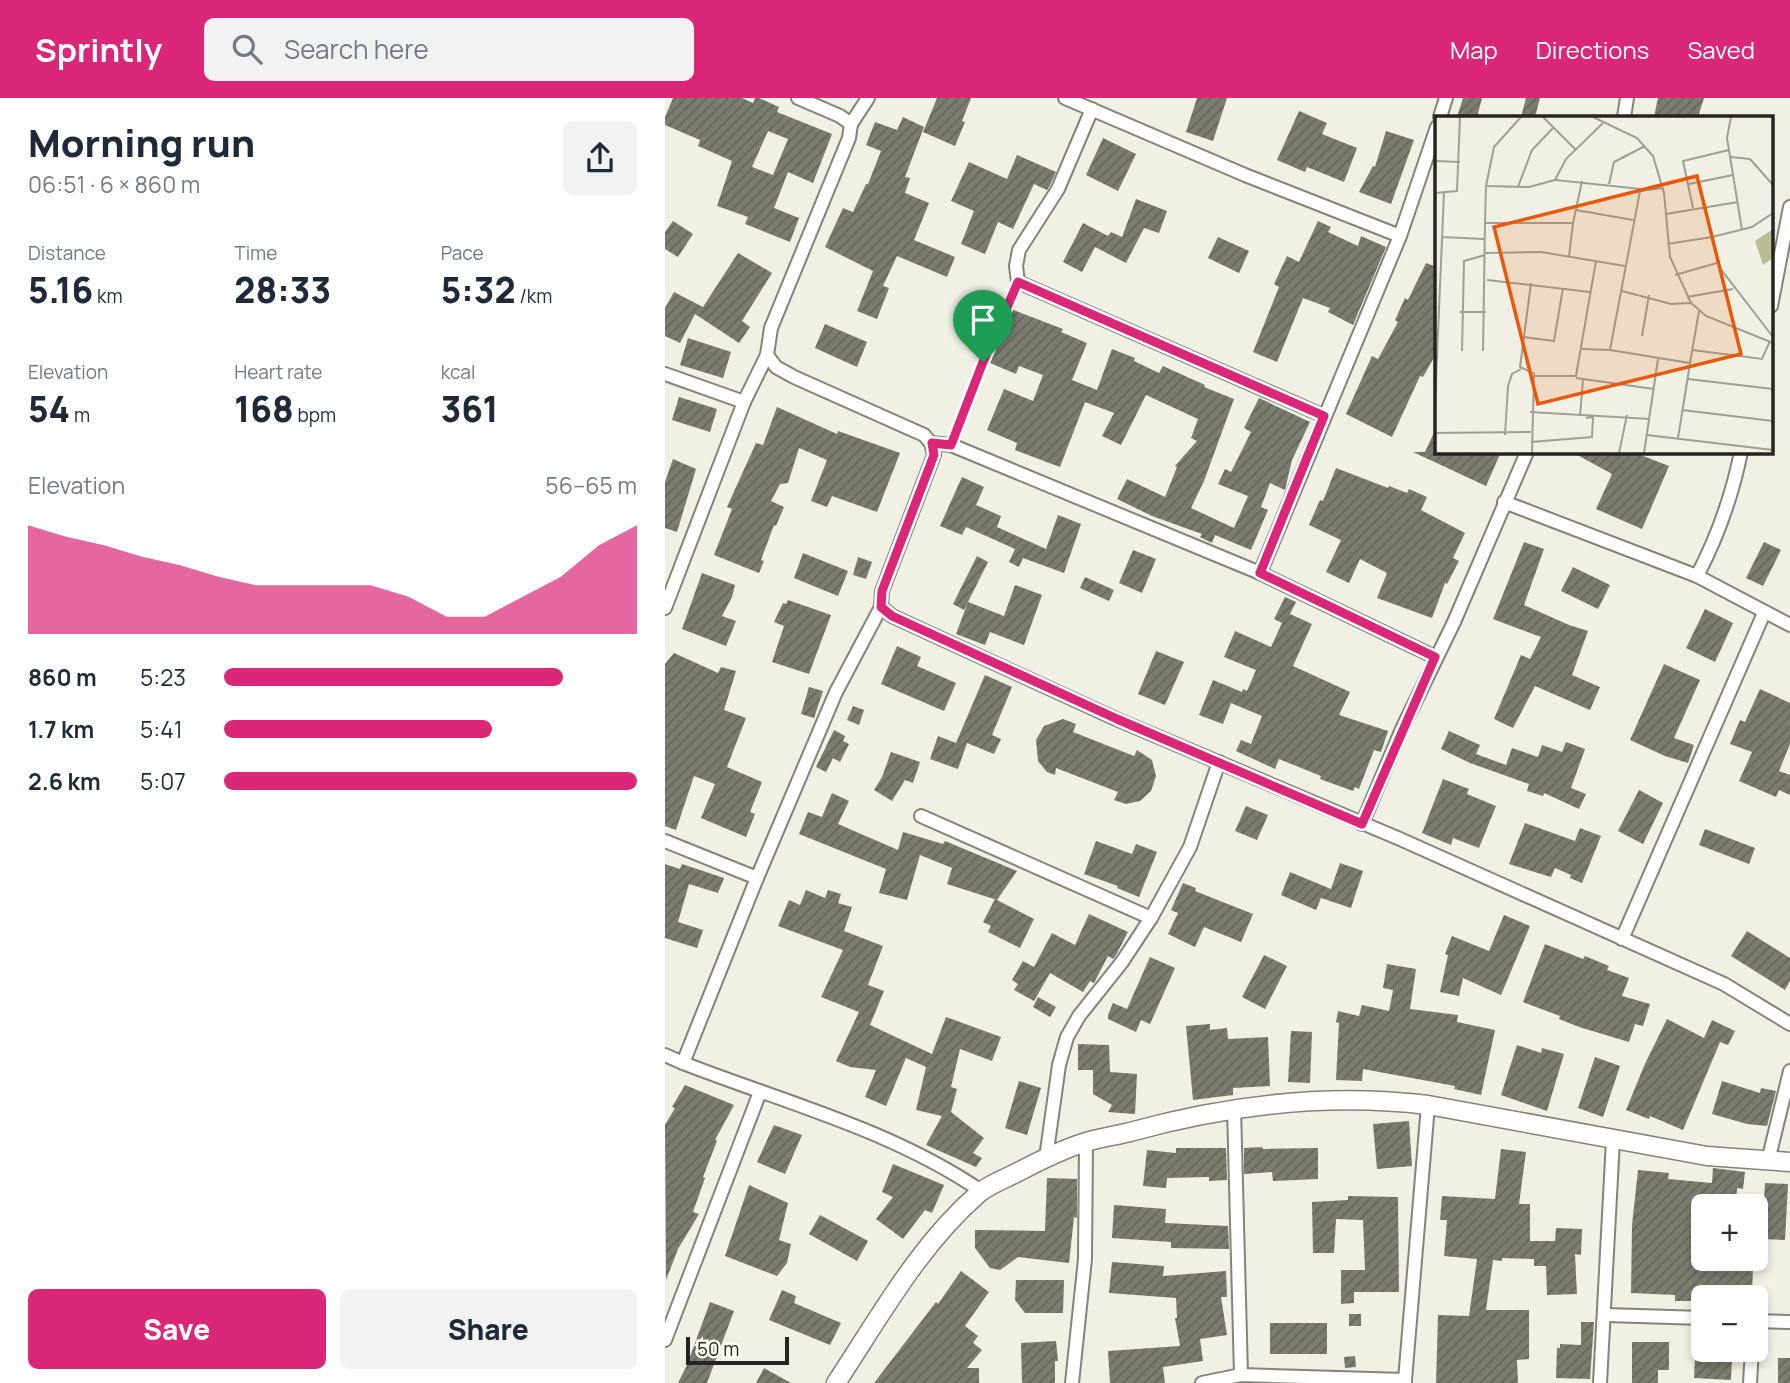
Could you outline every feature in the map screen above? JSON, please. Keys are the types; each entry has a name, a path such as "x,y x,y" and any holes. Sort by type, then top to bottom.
{"street":[{"path":"798,98 840,116 851,124"},
{"path":"665,608 744,402 767,355 771,328 849,138 851,124 868,98"},
{"path":"1065,98 1245,175 1400,236"},
{"path":"1440,116 1446,98"},
{"path":"1624,116 1627,98"},
{"path":"1092,109 1058,189 1019,250 1016,266 1018,282 1324,416"},
{"path":"1260,573 1400,236 1435,133"},
{"path":"1773,296 1790,207"},
{"path":"683,1063 836,691 881,607 882,591 934,455 932,443 924,435 794,377 776,367 767,355"},
{"path":"665,374 744,402"},
{"path":"932,443 951,445 1260,573 1435,657"},
{"path":"1362,824 1435,657 1454,622 1527,453"},
{"path":"1697,576 1712,547 1726,509 1741,453"},
{"path":"1504,502 1697,576 1790,625"},
{"path":"881,607 904,622 1117,719 1724,984 1790,1024"},
{"path":"1622,939 1764,613"},
{"path":"1046,1158 1059,1065 1067,1037 1079,1016 1122,962 1151,918 1190,847 1219,762"},
{"path":"921,816 1151,918"},
{"path":"665,841 757,878"},
{"path":"665,1055 759,1093 798,1104 926,1157 948,1168 981,1191"},
{"path":"1768,1161 1790,1071"},
{"path":"665,1340 759,1093"},
{"path":"836,1383 894,1293 922,1256 981,1191 1046,1158 1086,1142 1179,1118 1234,1108 1347,1099 1428,1105 1707,1156 1790,1162"},
{"path":"1202,1383 1241,1375 1405,1382 1428,1105"},
{"path":"1234,1108 1241,1375"},
{"path":"1600,1383 1613,1140"},
{"path":"1072,1383 1085,1259 1086,1142"},
{"path":"1605,1315 1691,1318"},
{"path":"1768,1321 1790,1322"},
{"path":"1750,1383 1751,1362"}],"path":[{"path":"951,445 1018,282"}],"building":[{"path":"673,98 742,98 753,103 755,98 759,98 779,107 777,112 832,134 813,183 788,172 774,208 799,218 790,242 745,224 748,217 717,206 732,161 698,146 700,140 665,125 665,117","holes":["768,131 788,139 773,175 752,167"]},
{"path":"937,98 971,98 955,146 923,132"},
{"path":"1197,98 1227,98 1213,141 1186,132"},
{"path":"1463,98 1482,98 1477,116 1457,116"},
{"path":"1526,98 1540,98 1535,116 1521,116"},
{"path":"1658,98 1704,98 1698,116 1654,116"},
{"path":"1299,111 1327,123 1322,134 1357,148 1344,182 1307,167 1305,172 1277,160"},
{"path":"903,117 924,127 905,177 910,178 905,193 929,203 914,240 955,257 947,277 897,256 883,286 889,288 877,319 857,311 873,271 825,247 843,208 853,212 868,184 881,151 866,145 875,122 897,130"},
{"path":"1386,131 1414,140 1391,204 1359,192 1373,166 1375,167"},
{"path":"1103,138 1136,154 1118,191 1086,175"},
{"path":"1017,155 1056,172 1047,190 1034,184 1013,229 998,222 985,254 961,244 974,211 951,201 969,162 1007,179"},
{"path":"1136,199 1167,211 1159,233 1144,228 1126,263 1095,247 1082,272 1063,262 1083,223 1108,236 1111,232 1122,237"},
{"path":"673,221 693,234 678,257 665,249 665,232"},
{"path":"1318,221 1331,227 1328,232 1358,246 1361,236 1386,247 1353,325 1328,312 1330,308 1303,298 1277,362 1253,352 1279,287 1274,284 1287,256 1299,262"},
{"path":"1218,237 1249,251 1239,273 1208,258"},
{"path":"738,253 772,273 742,321 750,327 739,343 695,314 680,343 665,336 665,308 674,292 703,307"},
{"path":"1426,263 1435,266 1435,356 1423,377 1420,376 1392,437 1346,414 1372,356 1378,359 1398,322 1395,320 1405,298 1408,300"},
{"path":"1011,309 1063,329 1061,332 1087,343 1072,380 1097,390 1112,349 1135,358 1134,361 1159,373 1163,366 1234,399 1204,481 1191,508 1234,528 1248,496 1218,484 1225,469 1231,472 1251,432 1244,428 1259,398 1310,422 1292,460 1285,490 1270,483 1261,507 1268,510 1251,550 1215,535 1212,543 1200,537 1202,534 1152,516 1117,499 1127,479 1165,497 1177,467 1175,466 1197,441 1191,438 1198,419 1146,395 1121,445 1102,436 1114,413 1085,402 1060,467 1015,450 1017,443 987,430 1004,389 1033,401 1043,375 1019,366 1016,374 990,363"},
{"path":"825,324 867,342 857,367 815,348"},
{"path":"688,338 731,352 723,378 680,365"},
{"path":"679,397 717,409 710,432 672,420"},
{"path":"777,407 837,434 838,431 900,453 877,512 832,496 827,507 811,501 827,460 799,448 788,483 780,484 771,501 784,507 776,526 774,525 759,573 714,555 732,509 727,507 756,443 763,445"},
{"path":"1435,430 1435,453 1501,453 1486,486 1413,452 1425,452"},
{"path":"1574,453 1636,453 1669,466 1642,529 1596,509 1612,474"},
{"path":"673,459 696,469 677,532 665,528 665,482"},
{"path":"1336,468 1388,488 1389,486 1407,493 1409,489 1427,497 1421,510 1465,533 1453,558 1459,561 1447,584 1445,583 1432,618 1377,598 1387,573 1360,559 1349,583 1326,572 1341,540 1309,525 1320,500 1323,501"},
{"path":"962,477 984,487 976,505 1001,516 997,527 1046,549 1058,515 1081,524 1064,573 1023,558 1019,567 1009,562 1015,549 966,527 962,535 940,526"},
{"path":"1524,542 1544,549 1524,605 1588,631 1572,675 1600,687 1590,710 1535,686 1513,728 1494,719 1521,655 1530,659 1541,637 1493,619"},
{"path":"1764,542 1781,550 1763,586 1746,578"},
{"path":"1133,550 1156,559 1142,593 1119,583"},
{"path":"803,553 848,571 838,596 794,578"},
{"path":"977,556 988,562 964,610 953,604"},
{"path":"858,557 872,562 866,579 853,575"},
{"path":"1573,567 1610,585 1598,609 1561,591"},
{"path":"702,573 735,585 722,616 736,621 726,646 682,629"},
{"path":"1085,577 1114,590 1109,601 1080,588"},
{"path":"1015,585 1042,595 1024,645 990,632 985,645 956,634 968,602 1004,616"},
{"path":"1285,597 1296,602 1290,614 1312,624 1293,666 1350,692 1339,715 1388,731 1381,752 1374,750 1359,789 1355,787 1353,791 1320,779 1321,776 1279,759 1275,769 1236,751 1241,740 1251,744 1262,716 1231,703 1223,724 1199,715 1213,680 1242,692 1243,689 1247,691 1256,670 1224,657 1235,631 1271,647 1282,623 1274,619"},
{"path":"788,600 831,615 809,674 772,662 784,626 774,622 783,603 786,604"},
{"path":"1705,609 1733,623 1715,662 1686,648"},
{"path":"897,646 921,657 917,666 956,683 944,711 881,684"},
{"path":"1156,651 1184,662 1165,705 1138,694"},
{"path":"674,653 718,673 721,667 736,671 724,710 746,718 727,767 762,782 750,812 755,814 746,837 701,818 715,784 694,776 676,830 665,826 665,664"},
{"path":"1664,664 1700,680 1674,738 1694,745 1688,763 1630,740"},
{"path":"985,675 1012,687 992,735 1001,739 994,754 967,743 958,769 930,759 938,736 956,743"},
{"path":"809,687 823,691 814,718 801,714"},
{"path":"1760,689 1790,703 1790,744 1779,771 1790,775 1790,795 1779,790 1776,797 1739,781 1752,752 1730,744 1740,720 1745,722"},
{"path":"853,706 864,710 859,725 847,720"},
{"path":"1063,719 1076,724 1073,732 1134,756 1137,750 1152,760 1156,776 1151,791 1140,801 1126,804 1114,800 1118,792 1056,768 1055,775 1047,772 1038,761 1036,740 1044,726"},
{"path":"834,730 845,736 843,741 849,744 840,762 833,758 826,772 816,767"},
{"path":"1449,731 1480,745 1476,754 1506,765 1512,748 1538,757 1542,745 1562,752 1566,742 1585,749 1571,788 1586,794 1579,809 1544,793 1543,796 1527,791 1529,784 1470,763 1441,749"},
{"path":"891,752 920,762 913,783 905,780 892,801 874,790"},
{"path":"1443,779 1469,789 1467,794 1496,806 1479,848 1453,838 1451,845 1422,833"},
{"path":"1639,790 1663,803 1643,844 1618,831"},
{"path":"832,793 849,801 838,824 898,850 903,832 943,844 945,841 1017,871 997,900 947,884 952,868 920,855 907,900 879,893 886,869 799,834 808,812 822,817"},
{"path":"1246,806 1268,815 1257,840 1235,831"},
{"path":"1525,823 1575,841 1580,828 1601,836 1582,883 1555,868 1551,877 1509,864"},
{"path":"1705,829 1755,848 1749,864 1699,845"},
{"path":"1096,841 1132,854 1136,844 1157,852 1139,897 1084,874"},
{"path":"1340,863 1363,871 1351,908 1321,898 1316,910 1281,895 1290,872 1331,889"},
{"path":"665,864 680,869 682,864 724,878 718,893 689,884 678,922 703,930 697,948 665,938"},
{"path":"1183,883 1196,888 1195,891 1253,914 1241,942 1204,927 1195,947 1168,934 1178,913 1171,910"},
{"path":"806,890 825,898 828,890 841,894 838,903 852,907 844,931 883,946 868,985 884,991 870,1025 932,1054 946,1017 1001,1037 992,1061 960,1049 951,1087 957,1089 951,1112 984,1138 973,1153 982,1158 976,1167 926,1145 942,1116 916,1110 926,1067 906,1058 886,1106 865,1097 876,1070 850,1067 836,1061 859,1012 821,997 843,950 778,926 789,900 800,905"},
{"path":"995,899 1034,919 1020,948 988,932 991,926 983,922"},
{"path":"1089,914 1128,932 1115,957 1113,959 1108,956 1094,983 1090,981 1083,992 1050,973 1034,1001 1014,990 1018,984 1012,980 1023,961 1034,967 1052,933 1075,945"},
{"path":"1504,915 1530,926 1501,995 1463,978 1459,996 1440,992 1448,955 1445,954 1452,936 1489,951"},
{"path":"1747,931 1790,958 1790,981 1785,990 1731,956"},
{"path":"1545,944 1583,959 1585,956 1609,966 1607,970 1629,978 1622,996 1650,1004 1643,1026 1635,1024 1629,1042 1579,1027 1559,1019 1560,1016 1523,1002"},
{"path":"1264,955 1287,966 1265,1009 1242,997"},
{"path":"1150,957 1175,968 1150,1024 1141,1020 1136,1032 1108,1019 1108,1015 1113,1003 1127,1009"},
{"path":"1387,964 1416,969 1410,1009 1458,1015 1457,1022 1495,1030 1481,1095 1454,1089 1455,1086 1363,1069 1362,1081 1336,1080 1338,1011 1359,1016 1362,1005 1389,1011 1393,990 1383,988"},
{"path":"1038,997 1056,1007 1050,1017 1033,1007"},
{"path":"1667,1019 1704,1038 1712,1020 1735,1031 1728,1045 1720,1042 1683,1130 1650,1116 1649,1119 1626,1110"},
{"path":"1210,1024 1210,1030 1227,1028 1228,1039 1268,1037 1270,1086 1233,1088 1233,1095 1193,1100 1186,1026"},
{"path":"1291,1031 1312,1032 1310,1083 1288,1082"},
{"path":"1078,1044 1109,1045 1110,1072 1137,1074 1135,1114 1108,1112 1112,1105 1093,1094 1093,1070 1078,1070"},
{"path":"1517,1045 1541,1053 1542,1048 1564,1054 1547,1111 1501,1095"},
{"path":"1595,1057 1620,1066 1603,1117 1578,1108"},
{"path":"1019,1081 1041,1088 1027,1135 1005,1128"},
{"path":"1722,1081 1760,1093 1761,1088 1776,1091 1767,1126 1747,1124 1712,1114"},
{"path":"685,1085 734,1105 715,1140 717,1141 703,1177 705,1178 693,1212 699,1214 678,1249 666,1280 665,1125"},
{"path":"1409,1121 1412,1166 1377,1169 1373,1124"},
{"path":"774,1125 802,1135 785,1174 757,1162"},
{"path":"1176,1148 1226,1148 1227,1180 1209,1181 1209,1177 1167,1178 1166,1188 1143,1186 1147,1150 1176,1153"},
{"path":"1244,1148 1318,1148 1318,1179 1273,1181 1272,1172 1244,1174"},
{"path":"1501,1149 1526,1152 1519,1204 1530,1204 1530,1241 1555,1241 1556,1228 1582,1229 1581,1255 1575,1254 1577,1294 1547,1295 1546,1266 1534,1266 1534,1259 1493,1260 1486,1310 1529,1310 1529,1359 1517,1360 1518,1383 1436,1383 1438,1315 1469,1316 1477,1259 1444,1256 1447,1220 1440,1220 1442,1196 1495,1199"},
{"path":"893,1164 944,1185 932,1213 925,1210 903,1239 876,1219 893,1197 882,1192"},
{"path":"1713,1168 1745,1172 1743,1189 1737,1188 1737,1194 1691,1194 1691,1271 1753,1271 1752,1285 1691,1285 1691,1301 1675,1301 1675,1295 1631,1293 1632,1225 1638,1170 1669,1173 1668,1179 1712,1183"},
{"path":"1047,1178 1077,1179 1077,1218 1074,1217 1069,1263 1018,1257 1000,1270 990,1268 975,1248 975,1230 1045,1231"},
{"path":"1765,1183 1788,1184 1785,1240 1768,1239 1768,1194 1764,1194"},
{"path":"749,1185 788,1203 779,1240 791,1244 787,1263 777,1276 725,1256"},
{"path":"1348,1196 1398,1197 1399,1292 1354,1292 1354,1303 1341,1304 1341,1270 1365,1270 1363,1220 1336,1219 1334,1253 1313,1253 1312,1202 1348,1200"},
{"path":"1114,1205 1166,1209 1165,1223 1228,1226 1229,1249 1171,1248 1171,1242 1112,1238"},
{"path":"820,1215 868,1241 857,1261 809,1234"},
{"path":"1112,1262 1164,1266 1163,1276 1226,1271 1227,1297 1221,1297 1227,1335 1200,1339 1203,1361 1163,1367 1165,1383 1110,1383 1108,1351 1180,1346 1175,1318 1176,1298 1109,1293"},
{"path":"961,1271 989,1292 965,1326 978,1336 973,1343 982,1350 967,1368 979,1368 979,1383 874,1383 936,1302 938,1304"},
{"path":"1016,1280 1064,1280 1063,1313 1025,1313 1015,1300"},
{"path":"782,1290 796,1296 794,1303 841,1323 830,1345 769,1320"},
{"path":"710,1302 734,1311 707,1383 678,1383 687,1365"},
{"path":"1349,1314 1361,1314 1361,1326 1349,1326"},
{"path":"1581,1322 1594,1322 1590,1379 1556,1378 1557,1348 1560,1348 1560,1344 1581,1345"},
{"path":"1270,1323 1327,1323 1327,1354 1270,1354"},
{"path":"1056,1341 1058,1361 1055,1361 1055,1383 1022,1383 1021,1343"},
{"path":"1632,1342 1669,1342 1669,1370 1658,1370 1658,1383 1632,1383"},
{"path":"1355,1356 1356,1367 1345,1368 1344,1357"},
{"path":"1778,1358 1790,1358 1790,1383 1778,1383"},
{"path":"1695,1362 1732,1362 1731,1380 1694,1378"},
{"path":"764,1368 791,1383 756,1383"}],"route":[{"path":"1018,282 1324,416 1260,573 1435,657 1362,824 1117,719 892,616 881,607 882,591 934,455 932,443 951,445 983,362 1018,282"}]}
